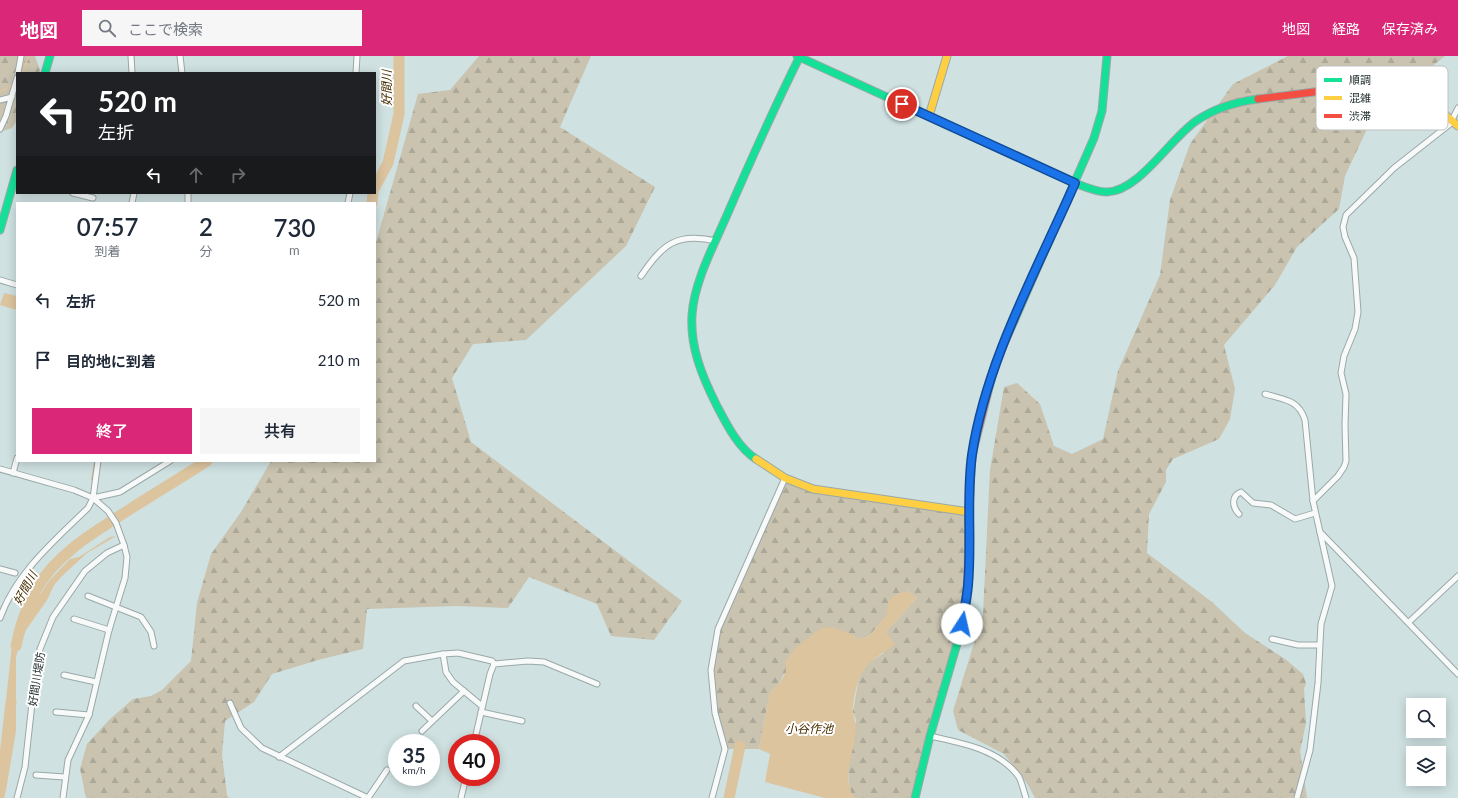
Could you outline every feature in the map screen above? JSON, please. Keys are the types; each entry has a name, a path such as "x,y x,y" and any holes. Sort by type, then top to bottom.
{"street":[{"path":"18,72 21,56"},
{"path":"45,72 50,56"},
{"path":"131,56 132,72"},
{"path":"180,56 182,72"},
{"path":"356,56 356,72"},
{"path":"969,512 813,489 785,478 748,454 724,420 703,377 693,344 692,314 702,272 799,56 1075,183 1093,190 1105,192 1125,188 1148,168 1186,128 1212,111 1243,101 1316,92"},
{"path":"930,116 947,56"},
{"path":"915,798 930,736 959,637 968,585 969,512 972,455 995,364 1094,138 1102,110 1107,56"},
{"path":"0,129 16,82"},
{"path":"0,100 12,97"},
{"path":"1455,123 1458,108"},
{"path":"1313,501 1338,476 1344,467 1346,460 1344,426 1346,394 1341,373 1344,356 1355,329 1358,312 1354,258 1345,238 1343,227 1346,215 1394,168 1444,130"},
{"path":"0,230 16,174"},
{"path":"77,194 93,198"},
{"path":"641,276 655,256 668,244 684,239 700,238 716,241"},
{"path":"0,280 16,285"},
{"path":"1265,394 1295,404 1301,408 1305,420 1315,513 1332,586 1323,615 1319,646 1318,683 1310,750 1297,798"},
{"path":"13,473 16,462"},
{"path":"0,618 16,585 33,563 88,508 93,498 98,462"},
{"path":"93,498 120,492 168,462"},
{"path":"0,469 74,490 93,498 108,511 116,523 124,544 127,569 109,630 89,715 68,760 64,777 63,798"},
{"path":"712,798 725,749 715,713 711,670 718,629 785,478"},
{"path":"1239,514 1234,506 1234,499 1237,494 1241,492 1253,503 1270,505 1295,518 1315,513"},
{"path":"1320,531 1458,674"},
{"name":"好間川堤防","path":"17,798 25,767 36,667 40,649 53,616 85,571 107,553 124,544"},
{"path":"0,569 15,573"},
{"path":"1409,622 1458,576"},
{"path":"88,596 141,617 151,632 154,646"},
{"path":"74,619 109,630"},
{"path":"1272,638 1298,645 1319,646"},
{"path":"279,757 404,661 443,654 458,653 492,661 494,664 528,661 544,662 597,684"},
{"path":"443,654 446,672 453,682 482,709 522,721"},
{"path":"476,734 490,674 494,664"},
{"path":"64,675 96,682"},
{"path":"422,731 464,691"},
{"path":"230,703 241,728 262,748 368,798 387,770"},
{"path":"416,706 432,721"},
{"path":"56,712 89,715"},
{"path":"930,736 971,746 1001,759 1019,778 1026,798"},
{"path":"36,774 64,777"},
{"path":"461,798 464,786"}],"green space":[{"path":"0,56 35,56 39,72 16,72 16,122 12,128 0,132"},
{"path":"479,56 591,56 560,127 655,187 626,246 526,340 473,344 452,378 471,442 682,601 654,640 611,636 597,604 529,577 508,608 456,606 367,609 363,649 318,660 272,674 254,702 225,721 222,755 227,795 229,798 86,798 80,769 87,744 110,719 133,699 151,696 162,690 191,661 197,603 211,554 241,512 270,462 376,462 376,242 418,94 450,90"},
{"path":"1288,56 1445,56 1433,66 1316,66 1316,130 1367,130 1345,176 1339,209 1297,247 1275,285 1224,345 1235,389 1230,419 1219,439 1173,459 1166,470 1166,482 1149,514 1147,553 1212,602 1245,633 1285,659 1303,674 1306,683 1304,689 1306,723 1300,751 1307,798 1035,798 1028,785 1004,754 958,730 953,711 983,614 990,470 1004,387 1017,383 1040,404 1054,446 1072,454 1103,439 1118,371 1160,275 1170,200 1190,144 1233,84"},
{"path":"785,478 813,489 969,512 968,585 959,637 915,798 854,798 850,791 848,770 856,720 853,712 859,677 867,664 884,653 886,632 917,598 908,591 869,636 858,639 853,635 783,675 779,684 770,692 759,749 725,749 715,713 711,670 718,629"}],"water":[{"path":"4,293 16,296 16,310 0,305"},
{"path":"116,536 87,553 62,576 54,585 47,600 26,630 19,645 16,657 16,731 6,790 4,798 0,798 0,774 8,739 9,703 6,700 12,645 28,613 49,581 70,559 79,557 110,537"},
{"name":"小谷作池","path":"908,591 917,598 886,632 895,644 867,666 860,676 858,683 853,709 856,725 855,739 848,772 850,789 854,798 825,798 765,782 770,754 759,749 770,692 779,684 786,672 785,662 795,648 821,628 832,627 853,635 858,639 869,636 887,614 888,601 896,594"}],"waterway":[{"path":"23,72 28,56"},
{"path":"134,56 134,72"},
{"name":"好間川","path":"376,185 388,163 399,114 399,56"},
{"path":"0,92 14,84"},
{"name":"好間川","path":"372,202 373,194"},
{"path":"92,480 95,462"},
{"name":"好間川","path":"16,646 22,623 33,595 56,563 93,533 205,462"},
{"name":"好間川","path":"0,785 11,702"},
{"path":"729,798 740,746"}],"traffic: fast":[{"path":"45,72 50,56"},
{"path":"797,56 1075,183 1103,192 1119,189 1131,183 1142,174 1186,129 1203,116 1226,106 1258,99"},
{"path":"756,459 738,442 724,419 706,383 695,350 692,315 696,290 705,264 762,135 800,56"},
{"path":"1014,321 1094,138 1102,111 1107,56"},
{"path":"0,230 16,174"},
{"path":"915,798 930,736 959,637 968,585 969,509"}],"traffic: slow":[{"path":"929,116 947,56"},
{"path":"1448,117 1458,126"},
{"path":"756,459 785,478 813,489 969,512"}],"traffic: jam":[{"path":"1258,99 1316,92"},
{"path":"969,509 972,455 995,364 1014,321"}],"route":[{"path":"902,104 1075,183 995,364 979,424 972,455 969,512 968,585 962,624"}]}
